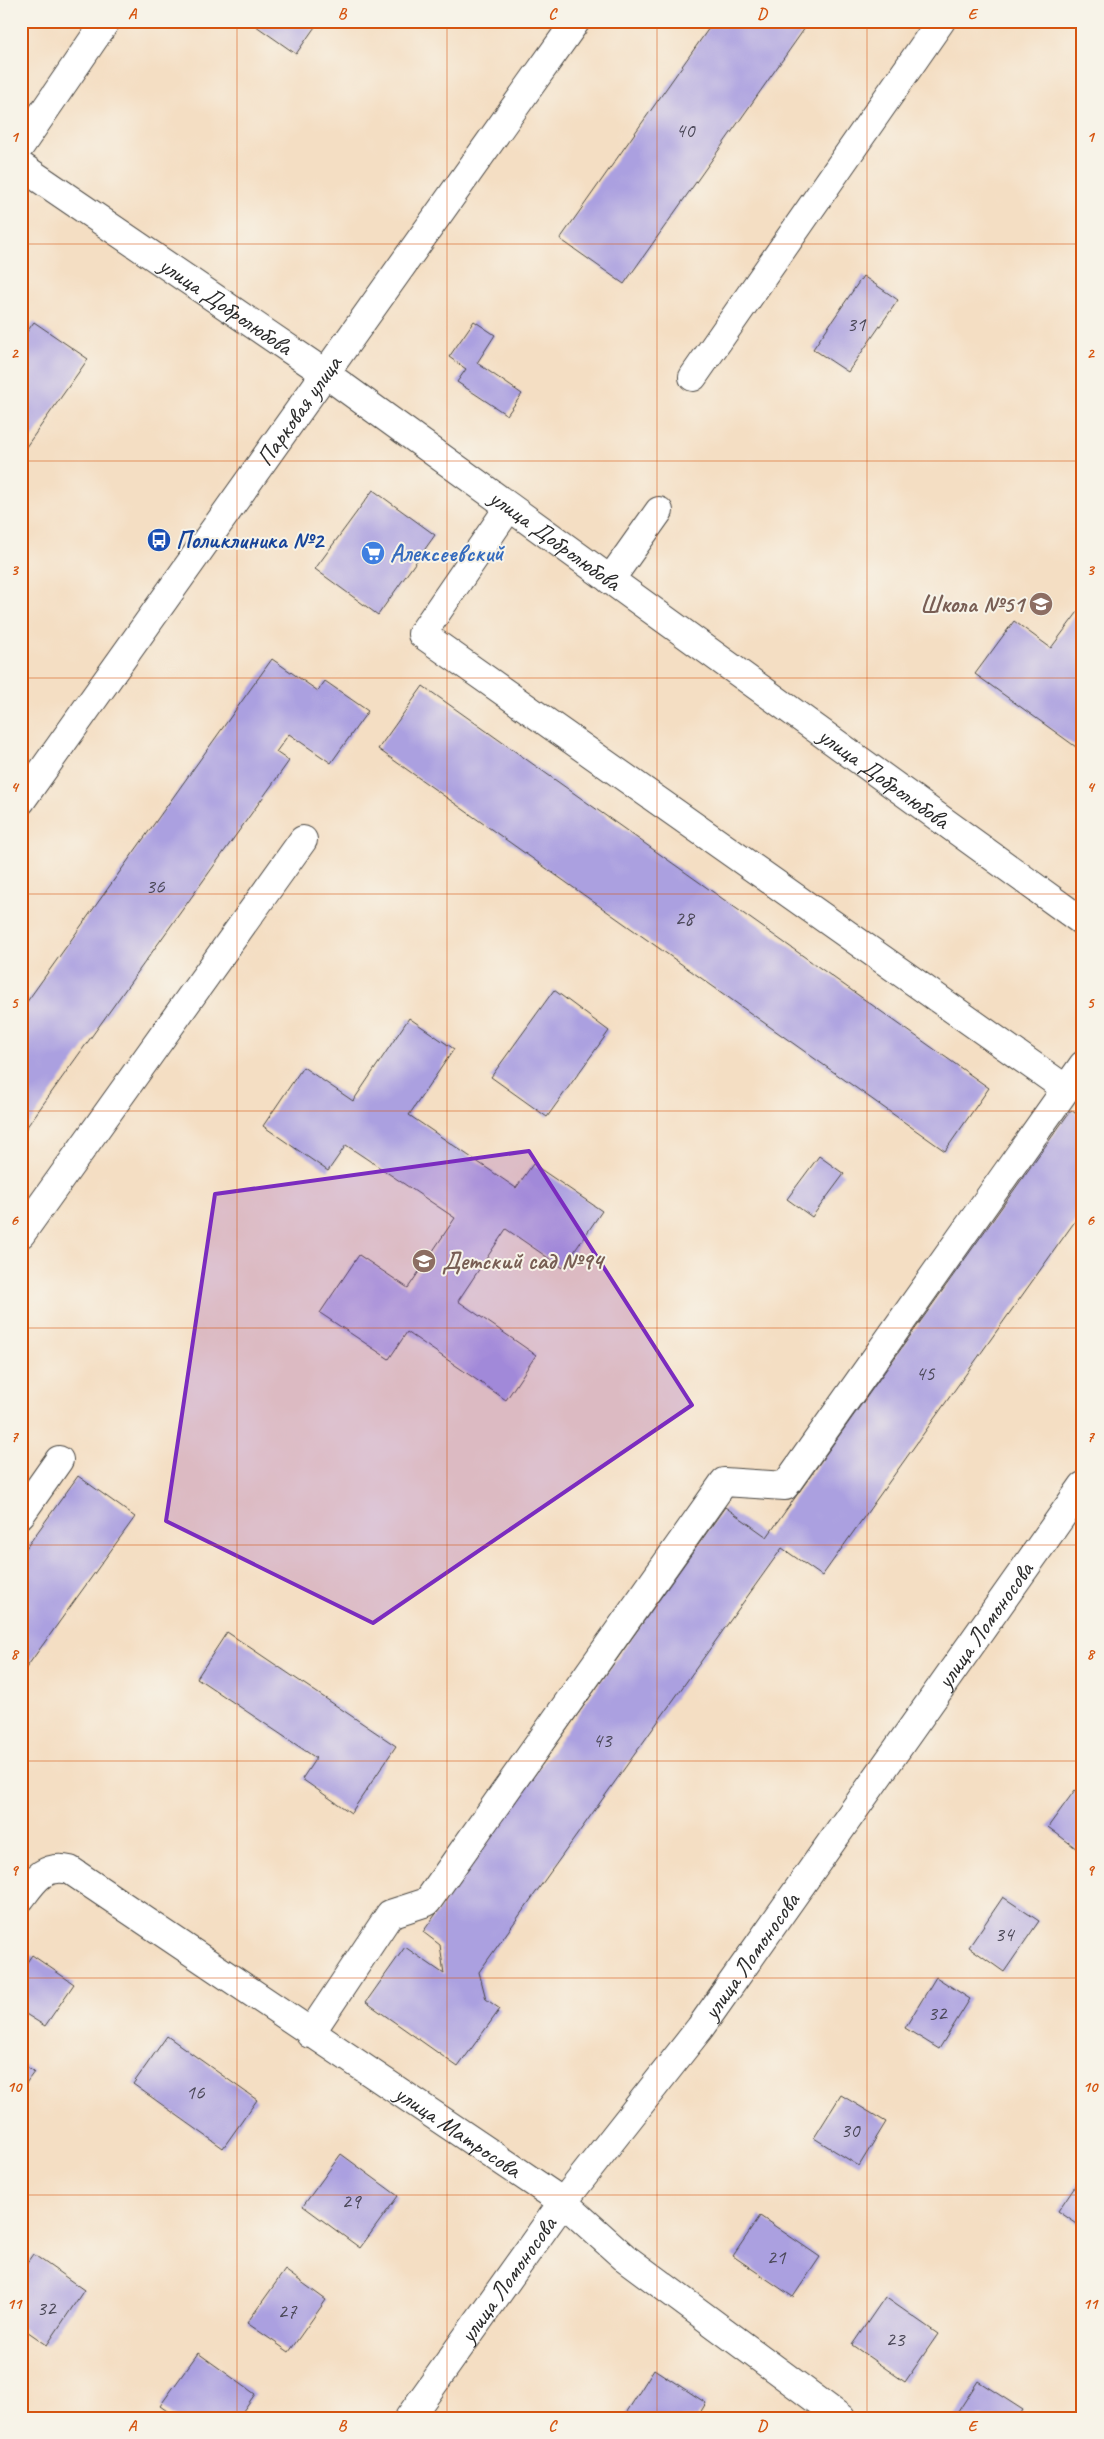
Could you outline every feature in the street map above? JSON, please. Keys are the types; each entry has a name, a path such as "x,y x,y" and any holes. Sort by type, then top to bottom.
{"street":[{"path":"21,146 106,21"},
{"name":"Парковая улица","path":"21,801 576,21"},
{"path":"693,378 941,21"},
{"name":"улица Добролюбова","path":"21,166 326,374 1083,922"},
{"path":"509,507 422,634 1066,1089"},
{"path":"610,580 659,511"},
{"path":"21,1234 303,840"},
{"path":"310,2034 390,1914 427,1902 724,1482 785,1486 1083,1065"},
{"path":"21,1514 59,1460"},
{"name":"улица Ломоносова","path":"409,2418 563,2202 700,2028 1083,1486"},
{"name":"улица Матросова","path":"21,1898 33,1881 43,1873 59,1867 70,1870 310,2034 563,2202 624,2257 841,2418"}],"highlighted area":[{"path":"529,1151 692,1405 373,1623 166,1521 215,1194"}],"building":[{"path":"249,21 319,21 296,54"},
{"path":"714,21 810,21 624,284 560,239"},
{"path":"863,276 898,300 848,372 813,349"},
{"path":"474,321 495,335 477,363 522,394 507,415 457,382 466,369 449,357"},
{"path":"34,322 88,359 21,454 21,340"},
{"path":"373,490 435,535 378,615 315,569"},
{"path":"1083,605 1083,752 975,674 1014,621 1051,648"},
{"path":"272,659 318,691 325,681 368,711 331,763 289,734 276,752 289,761 21,1135 21,1010"},
{"path":"423,686 989,1088 945,1151 378,749"},
{"path":"554,990 609,1031 547,1117 491,1077"},
{"path":"409,1018 454,1049 409,1115 516,1188 533,1164 602,1211 563,1268 506,1229 458,1301 536,1355 506,1400 407,1332 389,1359 320,1313 359,1255 408,1288 455,1218 346,1145 328,1171 263,1126 303,1067 353,1101"},
{"path":"1071,1110 1083,1119 1083,1210 822,1576 782,1548 479,1972 486,1999 500,2009 458,2067 366,2002 405,1947 444,1974 440,1945 423,1932 725,1507 767,1537"},
{"path":"819,1156 844,1174 812,1217 787,1199"},
{"path":"78,1476 135,1517 21,1675 21,1555"},
{"path":"227,1632 396,1746 351,1813 302,1779 316,1758 197,1678"},
{"path":"1075,1790 1083,1796 1081,1852 1048,1827"},
{"path":"1003,1897 1039,1921 1004,1972 969,1947"},
{"path":"32,1955 74,1984 45,2026 21,2011 21,1971"},
{"path":"936,1977 970,1999 939,2049 905,2028"},
{"path":"167,2036 257,2100 223,2148 133,2084"},
{"path":"21,2063 34,2072 21,2090"},
{"path":"841,2095 886,2122 859,2166 814,2138"},
{"path":"341,2154 398,2196 360,2248 303,2206"},
{"path":"1083,2174 1083,2228 1058,2211"},
{"path":"760,2216 820,2257 793,2297 733,2256"},
{"path":"33,2254 84,2290 47,2345 21,2327 21,2271"},
{"path":"285,2270 326,2300 289,2352 247,2323"},
{"path":"885,2297 938,2334 905,2382 852,2345"},
{"path":"198,2353 255,2394 238,2418 177,2418 160,2406"},
{"path":"654,2369 706,2403 697,2418 623,2418"},
{"path":"978,2381 1023,2410 1018,2418 954,2418"}],"place":[{"name":"Поликлиника №2","path":"159,540"},
{"name":"Алексеевский","path":"373,553"},
{"name":"Школа №51","path":"1041,604"},
{"name":"Детский сад №94","path":"424,1261"}]}
